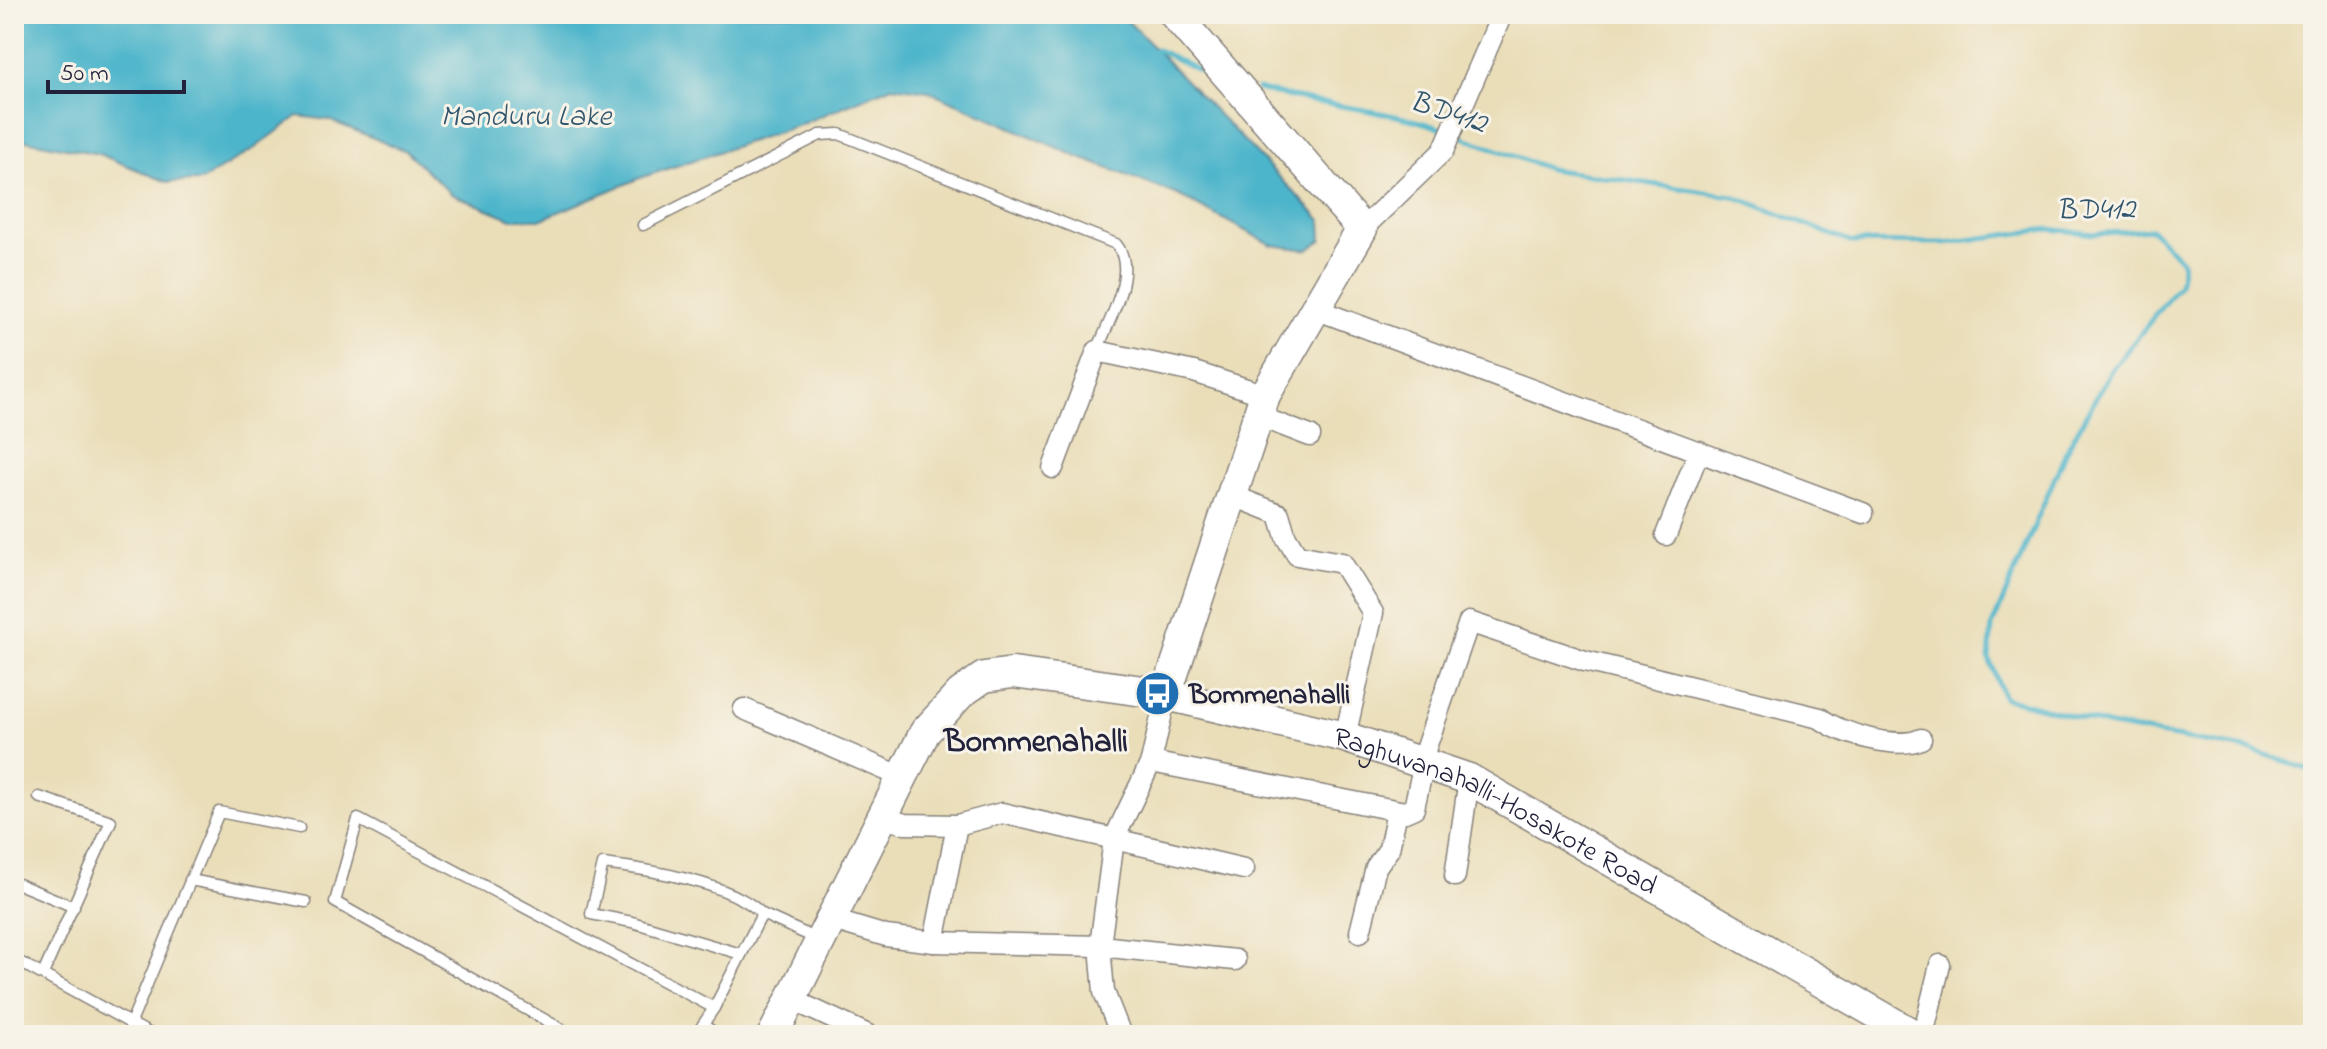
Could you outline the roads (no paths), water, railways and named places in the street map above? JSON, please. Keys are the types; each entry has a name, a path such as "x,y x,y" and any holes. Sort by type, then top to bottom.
{"main road":[{"path":"1166,695 1235,496 1262,405 1362,229 1174,14"},
{"name":"Raghuvanahalli-Hosakote Road","path":"773,1035 828,931 900,776 925,732 961,693 984,677 1013,673 1166,695 1345,737 1469,779 1914,1035"}],"street":[{"path":"1362,229 1443,151 1502,14"},
{"path":"1315,309 1863,513"},
{"path":"1053,468 1097,351 1194,372 1262,405 1310,436"},
{"path":"1666,535 1699,451"},
{"path":"1235,496 1279,514 1286,537 1297,555 1342,563 1373,613 1345,737"},
{"path":"1151,762 1397,811 1414,808 1423,763 1469,622 1585,661 1820,718 1833,728 1850,733 1909,745 1921,739"},
{"path":"1121,1035 1104,992 1100,946 1114,839 1151,762 1166,695"},
{"path":"744,709 900,776"},
{"path":"1455,876 1469,779"},
{"path":"1360,932 1376,867 1389,849 1397,811"},
{"path":"880,817 905,824 957,825 1002,813 1244,869"},
{"path":"934,942 957,825"},
{"path":"828,931 934,942 1100,946 1235,960"},
{"path":"1923,1035 1940,965"},
{"path":"793,1000 868,1035"}],"lane":[{"path":"643,225 820,135 839,134 1116,244 1125,254 1125,273 1097,351"},
{"path":"39,797 111,821 43,974"},
{"path":"130,1025 219,812 299,828"},
{"path":"572,1035 335,902 358,819 714,1008"},
{"path":"741,954 632,922 591,914 603,864 630,867 732,894 749,901 762,914 828,931"},
{"path":"190,880 306,902"},
{"path":"16,883 74,907"},
{"path":"696,1035 714,1008 762,914"},
{"path":"14,959 152,1035"},
{"path":"703,1025 718,1035"}],"water":[{"name":"Manduru Lake","path":"14,14 1121,14 1321,220 1322,240 1307,250 1272,245 1176,194 1078,157 929,91 892,86 799,125 640,178 542,219 512,219 451,194 406,151 329,120 298,116 255,148 201,181 167,182 99,154 14,138"}],"waterway":[{"name":"BD412","path":"1156,49 1212,77"},
{"name":"BD412","path":"1258,89 1401,117 1448,131"},
{"name":"BD412","path":"1457,135 1549,169 1733,196 1850,242 1945,243 2049,229 2095,234 2151,229 2183,262 2179,285 2110,372 2066,451 1992,626 1989,659 2004,698 2111,726 2251,750 2313,771"}],"place":[{"name":"Bommenahalli","path":"1158,693"}],"district":[{"name":"Bommenahalli","path":"1036,740"}]}
